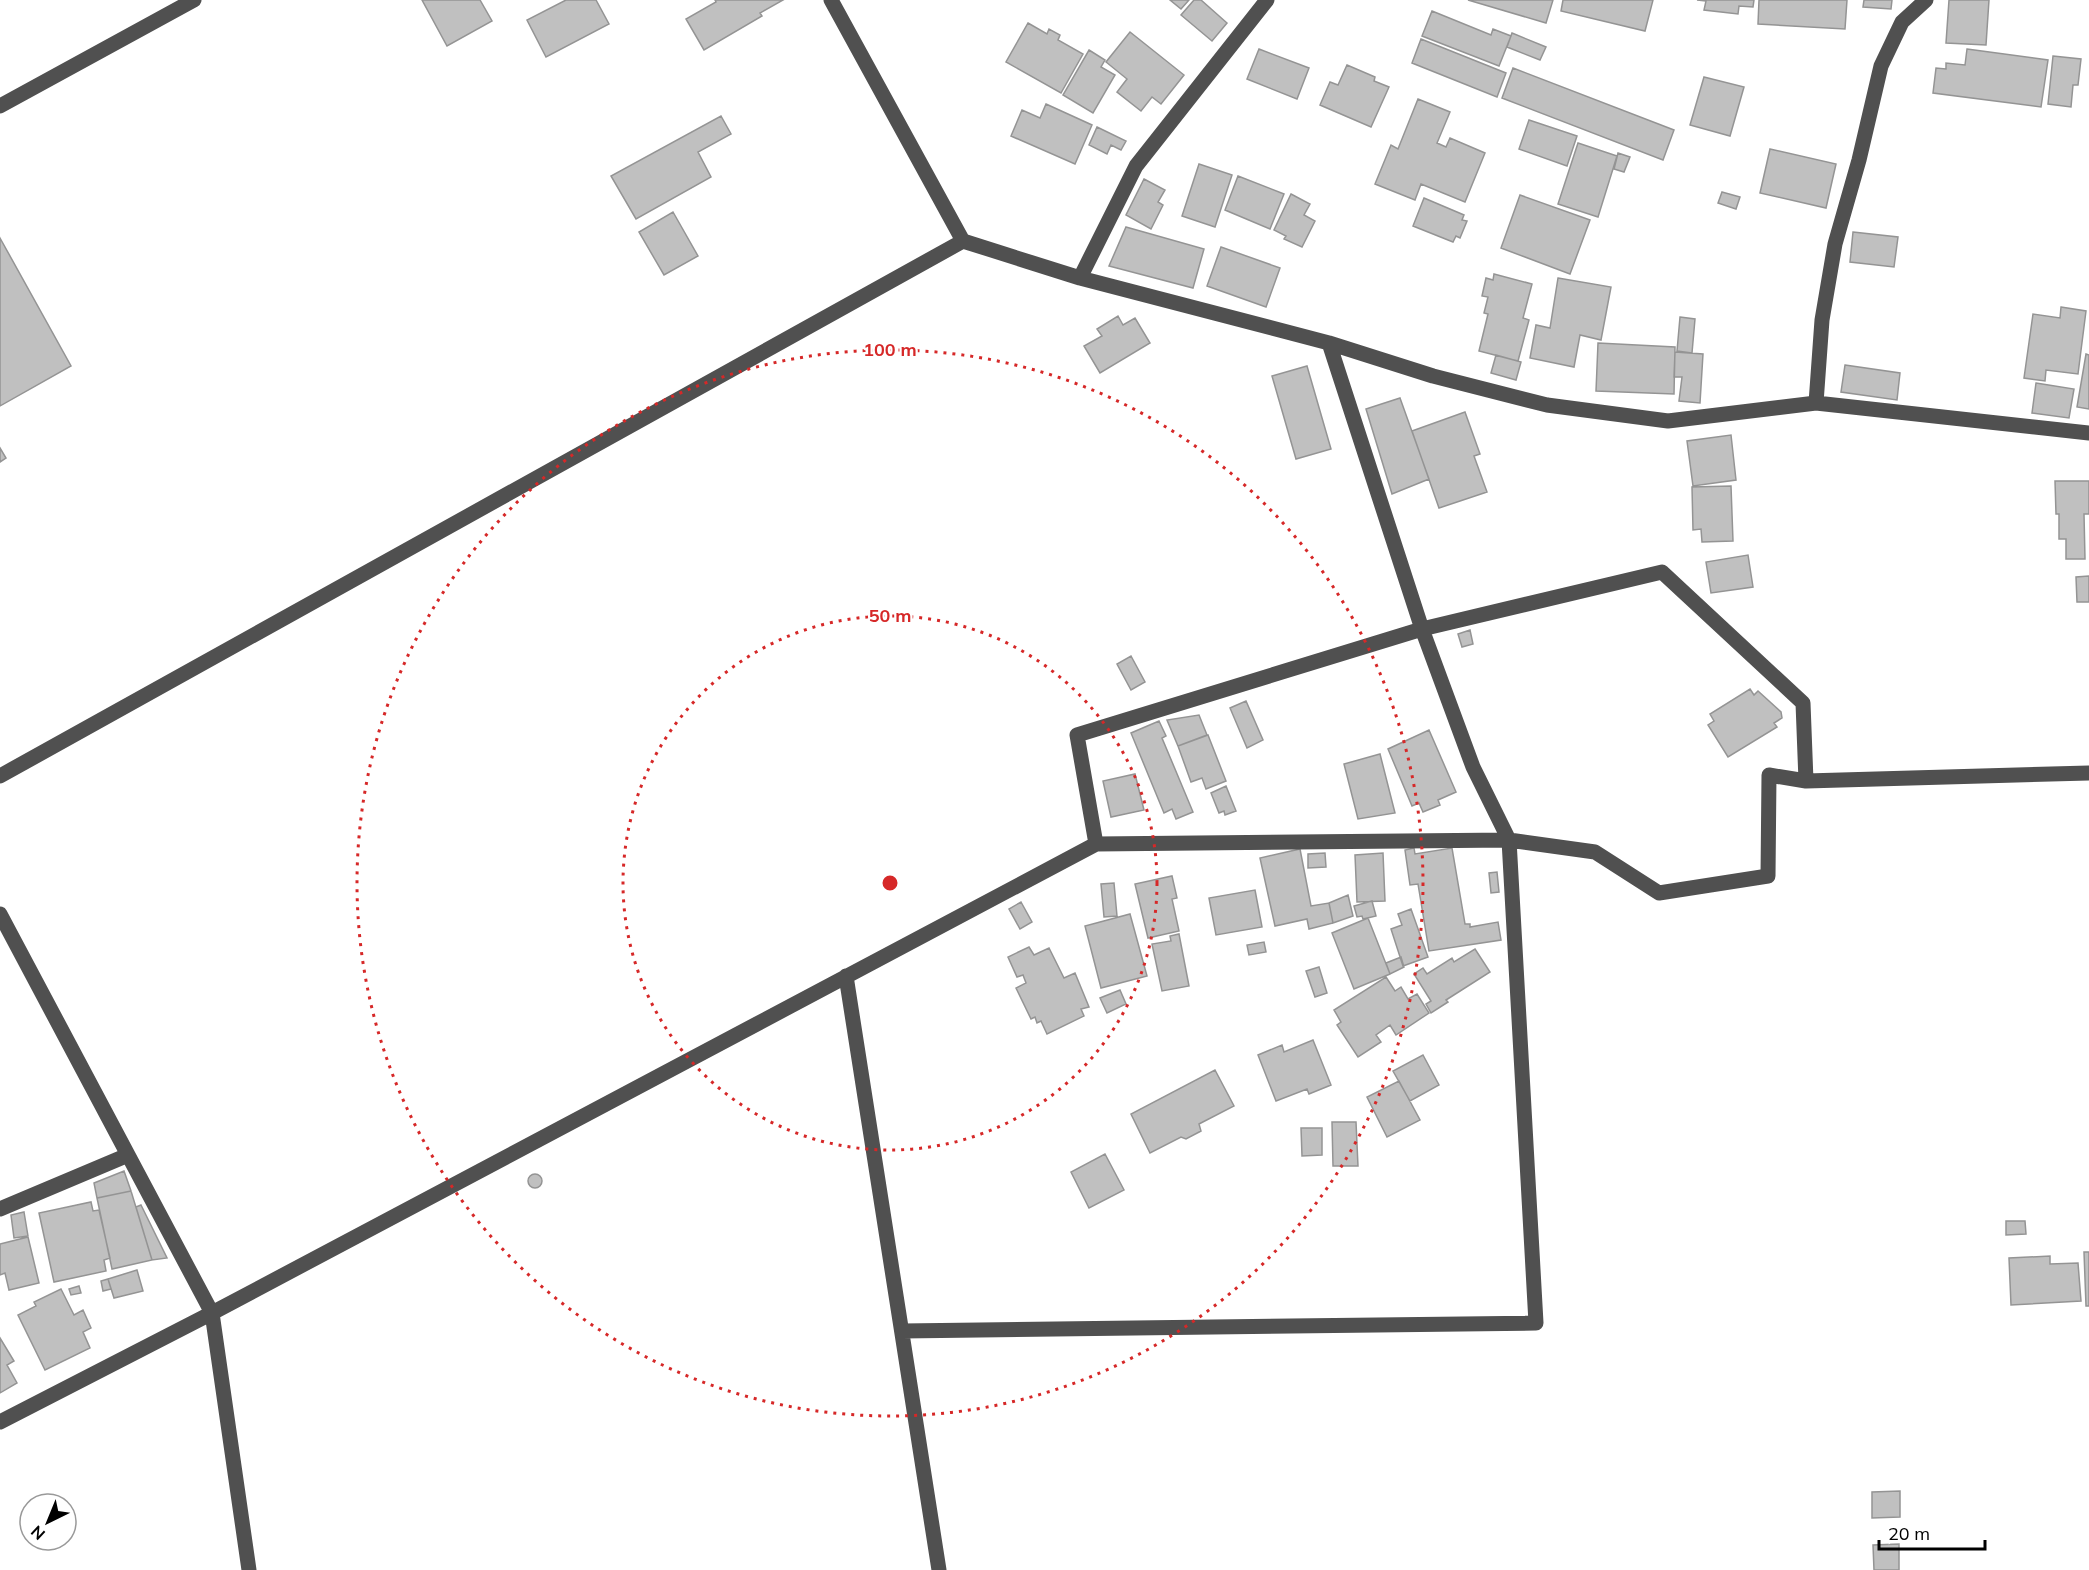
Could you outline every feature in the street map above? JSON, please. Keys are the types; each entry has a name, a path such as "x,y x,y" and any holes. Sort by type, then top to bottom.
{"street":[{"path":"0,106 194,0"},
{"path":"831,0 963,241 1080,278 1329,343 1433,376 1547,405 1668,421 1816,403 2089,433"},
{"path":"1080,278 1136,166 1267,0"},
{"path":"1816,403 1822,320 1835,244 1859,160 1881,66 1902,22 1926,0"},
{"path":"0,776 963,241"},
{"path":"902,1331 1536,1323 1509,840 1473,767 1422,629 1329,343"},
{"path":"1096,844 1077,735 1422,629 1662,573 1803,703 1806,781"},
{"path":"0,1422 212,1313 1096,844 1509,840 1595,852 1659,893 1768,876 1769,775 1806,781 2089,773"},
{"path":"0,914 212,1313 249,1570"},
{"path":"846,976 939,1570"},
{"path":"0,1209 128,1155"}],"building":[{"path":"422,0 480,0 492,21 447,46"},
{"path":"566,0 596,0 609,24 546,57 527,20"},
{"path":"715,0 783,0 760,13 762,16 704,50 686,19 716,2"},
{"path":"1170,0 1189,0 1181,9"},
{"path":"1194,0 1201,0 1227,23 1212,41 1181,15"},
{"path":"1468,0 1553,0 1546,23"},
{"path":"1563,0 1653,0 1645,31 1561,11"},
{"path":"1697,0 1754,0 1753,7 1739,6 1738,14 1704,10 1706,1"},
{"path":"1759,0 1847,0 1845,29 1758,24"},
{"path":"1864,0 1892,0 1891,9 1863,7"},
{"path":"1949,0 1989,0 1986,45 1946,43"},
{"path":"1432,11 1491,35 1493,29 1511,36 1499,66 1422,36"},
{"path":"1028,23 1047,34 1049,29 1060,35 1058,40 1083,54 1061,93 1006,62"},
{"path":"1130,32 1184,75 1161,104 1152,97 1141,111 1117,92 1127,79 1106,62"},
{"path":"1512,33 1546,47 1540,60 1507,47"},
{"path":"1421,39 1506,73 1497,97 1412,63"},
{"path":"1259,49 1309,68 1297,99 1247,79"},
{"path":"1967,49 2048,60 2041,107 1933,93 1936,68 1946,69 1946,63 1965,65"},
{"path":"1089,50 1105,60 1101,67 1115,75 1093,113 1063,95"},
{"path":"2053,56 2081,59 2078,85 2073,85 2071,107 2048,104"},
{"path":"1347,65 1375,77 1374,81 1389,87 1371,127 1320,105 1330,82 1338,85"},
{"path":"1513,68 1674,130 1663,160 1502,98"},
{"path":"1704,77 1744,87 1730,136 1690,125"},
{"path":"1418,99 1450,112 1437,143 1446,147 1450,138 1485,153 1465,202 1421,184 1415,200 1375,184 1391,145 1398,149"},
{"path":"1046,104 1092,125 1075,164 1011,136 1022,110 1040,118"},
{"path":"721,116 731,134 698,152 711,177 636,219 611,176"},
{"path":"1529,120 1577,136 1567,166 1519,149"},
{"path":"1097,127 1126,141 1121,150 1111,145 1107,154 1089,145"},
{"path":"1578,143 1617,156 1598,217 1558,204"},
{"path":"1770,149 1836,164 1826,208 1760,193"},
{"path":"1618,153 1630,157 1624,172 1614,169"},
{"path":"1199,164 1232,175 1215,227 1182,216"},
{"path":"1238,176 1284,194 1270,229 1225,210"},
{"path":"1144,179 1165,190 1158,202 1163,205 1151,229 1126,215"},
{"path":"1722,192 1740,197 1736,209 1718,203"},
{"path":"1291,194 1310,204 1304,215 1315,221 1302,247 1284,239 1286,236 1274,230"},
{"path":"1520,195 1590,220 1570,274 1501,248"},
{"path":"1424,198 1464,215 1462,220 1467,221 1460,238 1456,236 1453,242 1413,226"},
{"path":"673,212 698,256 664,275 639,232"},
{"path":"1126,227 1204,249 1193,288 1109,266"},
{"path":"1853,232 1898,237 1894,267 1850,262"},
{"path":"0,238 71,366 0,406"},
{"path":"1221,247 1280,268 1266,307 1207,286"},
{"path":"1494,274 1532,284 1523,318 1529,320 1518,361 1479,351 1488,314 1484,313 1488,297 1482,296 1486,278 1493,280"},
{"path":"1558,278 1611,287 1601,340 1580,335 1574,367 1530,358 1536,325 1550,328"},
{"path":"2061,307 2086,311 2078,374 2046,370 2045,381 2024,378 2033,314 2060,318"},
{"path":"1118,316 1123,325 1135,318 1150,343 1100,373 1084,346 1102,336 1097,329"},
{"path":"1680,317 1695,319 1692,353 1677,351"},
{"path":"1598,343 1675,347 1674,394 1596,391"},
{"path":"1675,352 1703,354 1700,403 1679,401 1682,377 1674,377"},
{"path":"2086,354 2089,355 2089,409 2077,407"},
{"path":"1496,355 1521,362 1516,380 1491,373"},
{"path":"1845,365 1900,373 1897,400 1841,392"},
{"path":"1307,366 1331,449 1296,459 1272,376"},
{"path":"2036,383 2074,389 2069,418 2032,413"},
{"path":"1400,398 1429,479 1392,494 1366,409"},
{"path":"1465,412 1480,454 1474,456 1487,492 1439,508 1412,431"},
{"path":"1731,435 1736,480 1693,486 1687,441"},
{"path":"0,448 6,458 0,462"},
{"path":"2055,481 2089,481 2089,514 2084,514 2085,559 2066,559 2066,539 2059,539"},
{"path":"1731,486 1733,541 1702,542 1701,529 1693,530 1692,487"},
{"path":"1748,555 1753,587 1711,593 1706,562"},
{"path":"2089,576 2089,602 2077,602 2076,577"},
{"path":"1470,630 1473,644 1462,647 1458,634"},
{"path":"1131,656 1145,682 1131,690 1117,664"},
{"path":"1750,689 1754,695 1758,691 1781,712 1782,718 1774,723 1777,727 1728,757 1708,725 1714,721 1710,714"},
{"path":"1246,701 1263,740 1247,748 1230,708"},
{"path":"1199,715 1207,735 1178,746 1167,720"},
{"path":"1159,721 1166,736 1162,738 1193,812 1176,819 1172,809 1164,813 1131,733"},
{"path":"1429,730 1456,792 1438,800 1440,805 1423,812 1419,803 1412,806 1388,749"},
{"path":"1208,735 1226,781 1206,789 1202,778 1191,782 1178,746"},
{"path":"1380,754 1395,813 1358,819 1344,764"},
{"path":"1135,774 1144,810 1111,817 1103,781"},
{"path":"1226,786 1236,811 1225,815 1224,811 1219,813 1211,793"},
{"path":"1414,848 1415,854 1452,848 1465,924 1470,924 1470,927 1498,922 1501,940 1429,951 1418,884 1410,885 1405,850"},
{"path":"1300,849 1311,906 1329,903 1333,923 1309,929 1307,919 1275,926 1260,858"},
{"path":"1325,853 1326,867 1308,868 1308,854"},
{"path":"1383,853 1385,901 1357,902 1355,855"},
{"path":"1497,872 1499,892 1491,893 1489,873"},
{"path":"1172,876 1177,898 1172,899 1179,931 1148,938 1135,884"},
{"path":"1114,883 1117,916 1104,917 1101,884"},
{"path":"1255,890 1262,927 1216,935 1209,898"},
{"path":"1348,895 1353,916 1333,923 1329,903"},
{"path":"1372,901 1376,916 1363,919 1362,916 1357,917 1354,906"},
{"path":"1021,902 1032,922 1020,929 1009,909"},
{"path":"1411,909 1428,957 1403,966 1391,929 1402,925 1398,914"},
{"path":"1130,914 1147,976 1101,988 1085,926"},
{"path":"1368,918 1390,974 1354,989 1332,933"},
{"path":"1179,934 1189,986 1162,991 1152,944 1171,941 1170,936"},
{"path":"1264,942 1266,952 1249,955 1247,945"},
{"path":"1029,947 1034,955 1049,948 1064,978 1075,973 1089,1007 1081,1009 1084,1016 1047,1034 1041,1021 1037,1023 1035,1017 1031,1019 1016,988 1026,983 1023,975 1017,977 1008,957"},
{"path":"1475,949 1490,972 1446,1000 1448,1002 1431,1013 1426,1004 1431,1001 1414,974 1423,968 1427,974 1452,958 1454,962"},
{"path":"1401,957 1404,967 1390,974 1386,963"},
{"path":"1319,967 1327,993 1315,997 1306,971"},
{"path":"1386,977 1395,991 1401,987 1408,999 1417,994 1429,1013 1396,1035 1390,1025 1376,1035 1381,1042 1358,1057 1337,1025 1341,1022 1334,1010"},
{"path":"1120,990 1126,1004 1107,1013 1100,998"},
{"path":"1313,1040 1331,1085 1309,1094 1307,1089 1276,1101 1258,1055 1282,1045 1284,1052"},
{"path":"1423,1055 1439,1085 1410,1101 1393,1071"},
{"path":"1215,1070 1234,1106 1199,1124 1201,1131 1186,1139 1181,1137 1150,1153 1131,1114"},
{"path":"1399,1081 1420,1120 1387,1137 1367,1097"},
{"path":"1332,1122 1356,1122 1358,1166 1333,1166"},
{"path":"1301,1128 1322,1128 1322,1155 1302,1156"},
{"path":"1105,1154 1124,1190 1089,1208 1071,1172"},
{"path":"124,1171 131,1191 97,1198 94,1183"},
{"path":"535,1174 540,1176 542,1181 540,1186 535,1188 530,1186 528,1181 530,1176"},
{"path":"131,1191 152,1260 112,1269 97,1198"},
{"path":"91,1202 93,1211 99,1210 110,1258 104,1260 106,1271 54,1282 39,1213"},
{"path":"141,1205 167,1258 152,1260 136,1207"},
{"path":"24,1212 28,1236 14,1238 11,1215"},
{"path":"2006,1221 2025,1221 2026,1234 2006,1235"},
{"path":"28,1237 39,1283 9,1290 5,1273 0,1275 0,1244"},
{"path":"2084,1252 2089,1252 2089,1306 2086,1306"},
{"path":"2050,1256 2050,1264 2078,1263 2081,1301 2011,1305 2009,1258"},
{"path":"137,1270 143,1291 114,1298 108,1279"},
{"path":"108,1279 111,1289 103,1291 101,1281"},
{"path":"79,1286 81,1293 71,1295 69,1289"},
{"path":"61,1289 74,1315 83,1310 91,1328 83,1332 90,1348 45,1370 18,1315 36,1306 34,1302"},
{"path":"0,1338 14,1361 7,1365 17,1383 0,1393"},
{"path":"1900,1491 1900,1517 1872,1518 1872,1492"},
{"path":"1899,1544 1899,1570 1874,1570 1873,1545"}]}
